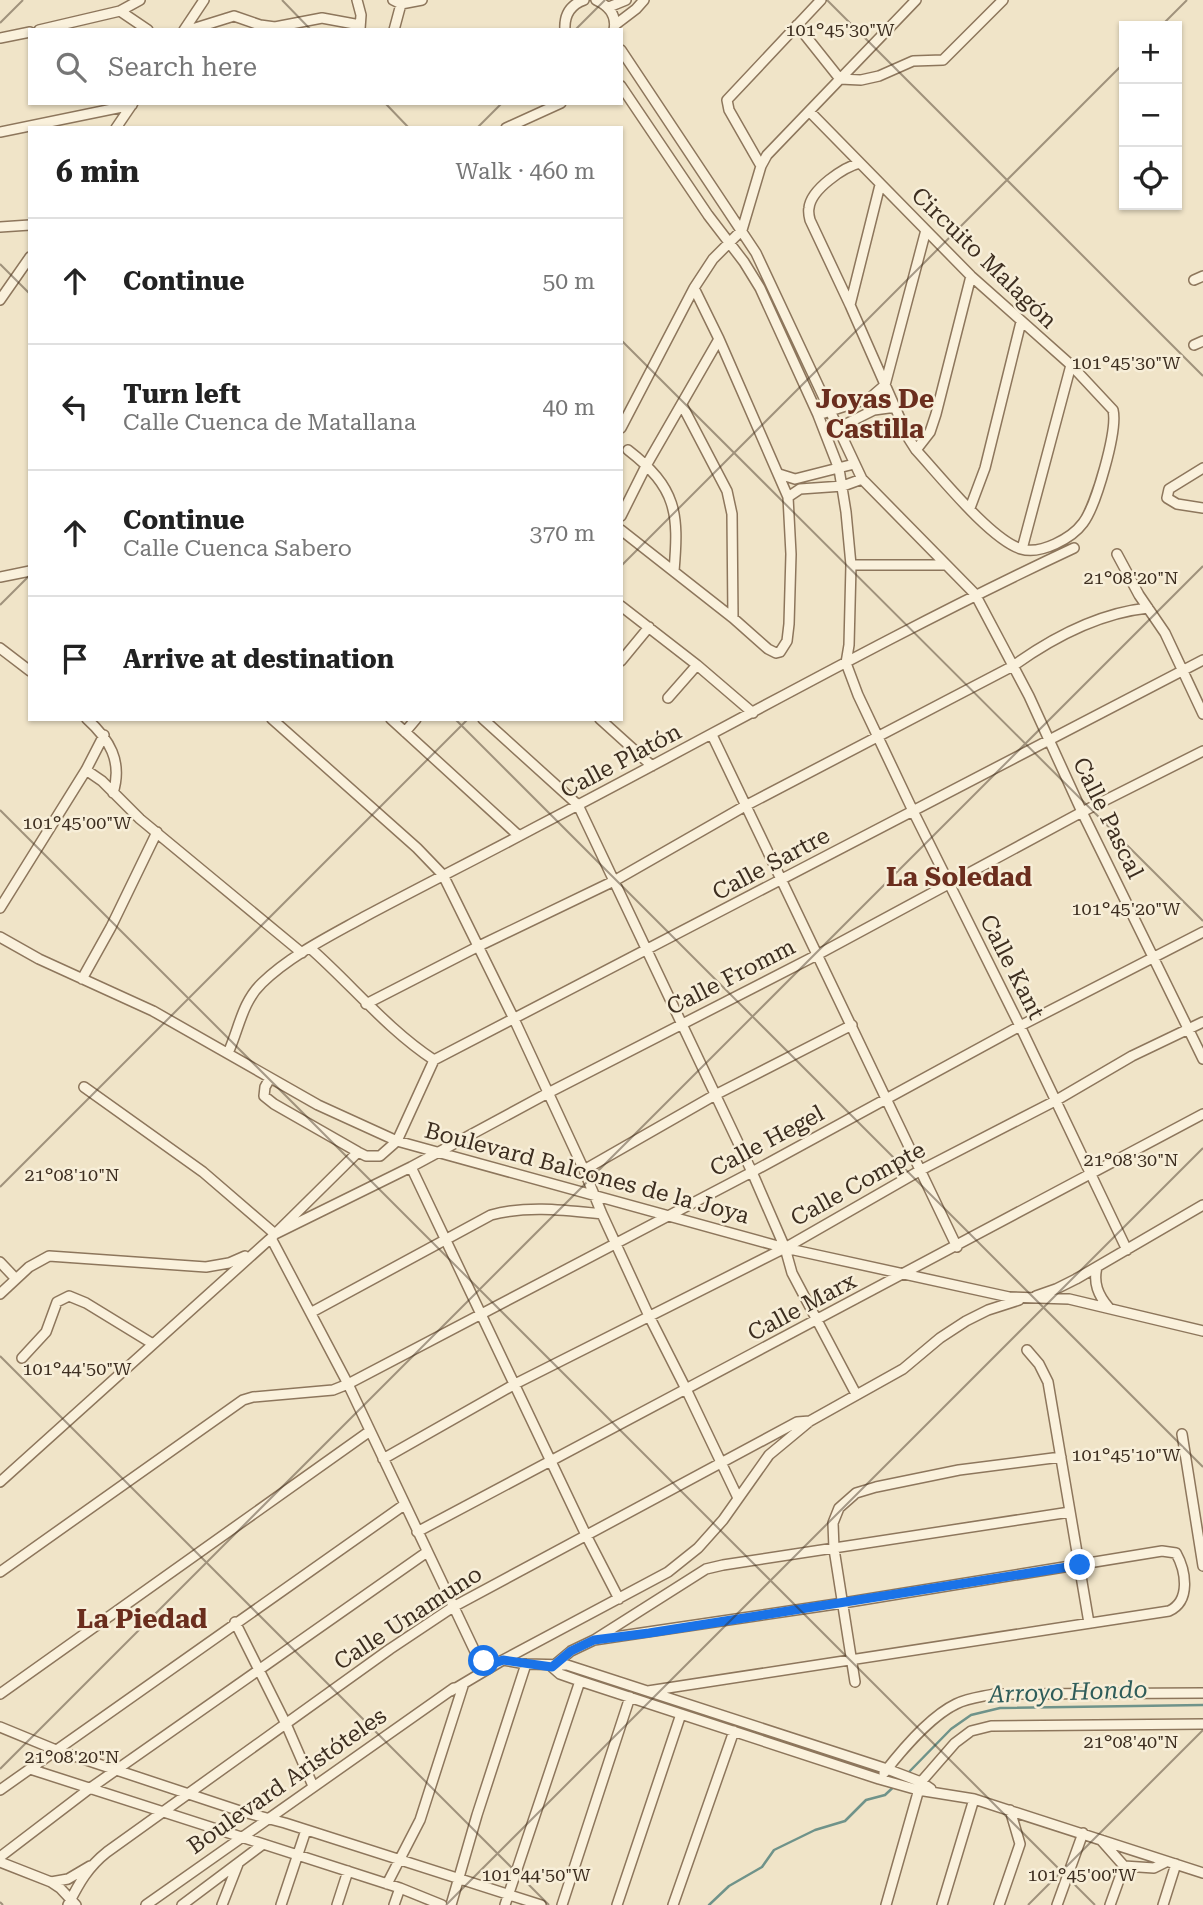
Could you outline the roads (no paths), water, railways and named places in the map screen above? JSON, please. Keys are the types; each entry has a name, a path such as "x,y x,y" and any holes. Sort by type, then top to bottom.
{"street":[{"path":"48,28 120,11 140,0"},
{"path":"187,28 204,0"},
{"path":"193,28 234,16 275,27 322,18 360,27 361,15 357,0"},
{"path":"394,28 397,2 422,0"},
{"path":"565,28 565,18 570,5 584,0"},
{"path":"597,0 609,7 614,15 615,27"},
{"path":"609,7 626,0"},
{"path":"615,27 644,0"},
{"path":"761,166 727,105 729,96 821,0"},
{"path":"623,424 694,288 713,259 742,230 761,166 777,144 916,0"},
{"path":"797,25 840,79 861,80 879,76 912,61 943,60 1003,0"},
{"path":"120,11 145,28"},
{"path":"0,38 28,32"},
{"name":"Calle Pascal","path":"623,53 742,230 832,411 862,479 975,594 1050,741 1203,1059"},
{"path":"623,92 760,288 826,435 843,486 851,565 846,663"},
{"path":"28,126 127,105"},
{"path":"117,126 131,105"},
{"path":"510,126 557,105"},
{"name":"Circuito Malagón","path":"810,112 971,276 1071,365 1113,410 1115,419 1110,445 1096,497 1083,523 1065,538 1048,546 1032,550 1022,549"},
{"path":"0,132 28,126"},
{"path":"860,163 848,166 812,199 809,207 813,229 896,407 902,427 916,450 970,508 1007,542 1022,549 1071,365"},
{"path":"850,305 880,185"},
{"path":"0,227 28,225"},
{"path":"818,415 870,398 885,385 926,230"},
{"path":"0,300 28,260"},
{"path":"916,450 930,432 936,414 971,276"},
{"path":"623,532 773,652 780,652 787,642 791,554 788,497 694,288"},
{"path":"970,508 985,468 1021,322"},
{"path":"623,512 719,339"},
{"path":"682,405 727,491 732,514 733,618"},
{"path":"826,435 874,410 896,407"},
{"path":"628,450 648,464 663,485 676,517 678,532 674,571"},
{"path":"779,474 795,479 839,470 854,464"},
{"path":"1203,468 1169,489 1167,494 1171,502 1203,508"},
{"path":"788,497 800,489 843,486 862,479"},
{"name":"Calle Platón","path":"228,1053 249,998 270,976 306,950 975,594 1074,548"},
{"path":"1117,554 1139,595 1165,633 1203,714"},
{"path":"851,565 945,565"},
{"path":"0,577 28,571"},
{"path":"1120,612 1139,595"},
{"path":"623,608 753,713"},
{"path":"366,1004 614,881 745,806 1013,666 1052,640 1120,612 1147,608"},
{"path":"623,659 649,627"},
{"path":"0,648 28,669"},
{"name":"Calle Sartre","path":"434,1060 1203,660"},
{"name":"Calle Kant","path":"846,663 948,885 1020,1026 1127,1251"},
{"path":"668,698 697,665"},
{"path":"89,721 104,735 114,754 116,779 113,793"},
{"path":"274,721 417,848 443,875 514,1019 649,1316 738,1498"},
{"path":"393,721 519,836"},
{"path":"405,732 414,721"},
{"path":"485,721 578,806 752,1172 785,1248 792,1273 856,1394"},
{"path":"602,721 652,766"},
{"path":"0,908 104,735"},
{"path":"712,735 957,1247"},
{"name":"Calle Fromm","path":"273,1236 411,1167 680,1024 817,955 1082,812 1203,751"},
{"path":"86,769 157,832 306,950 412,1045 434,1060 397,1141 380,1156 366,1156 268,1100 264,1093 270,1078"},
{"path":"82,979 111,927 157,832"},
{"name":"Calle Hegel","path":"0,1572 243,1400 333,1390 348,1384 752,1172 1020,1026 1203,932"},
{"name":"Boulevard Balcones de la Joya","path":"0,937 82,979 153,1011 318,1105 397,1141 785,1248 1009,1297 1069,1299 1203,1331"},
{"name":"Calle Compte","path":"383,1459 515,1384 785,1248 921,1170 1055,1101 1132,1056 1203,1022"},
{"path":"584,1170 715,1095 852,1025"},
{"path":"84,1087 203,1172 273,1236 348,1384 479,1660"},
{"name":"Calle Marx","path":"417,1532 1203,1114"},
{"path":"0,1482 273,1236 358,1152"},
{"path":"411,1167 619,1599"},
{"name":"Boulevard Aristóteles","path":"450,1691 668,1572 687,1558 723,1520 769,1455 810,1421 903,1369 940,1338 966,1321 1003,1304 1056,1289 1127,1251 1203,1205"},
{"path":"312,1312 491,1215 513,1209 537,1208 602,1214"},
{"path":"0,1294 42,1258 56,1256 217,1267 253,1253"},
{"path":"0,1262 16,1279"},
{"path":"1097,1267 1094,1278 1096,1287 1109,1308"},
{"path":"22,1358 46,1332 57,1302 69,1296 86,1303 153,1344"},
{"path":"1027,1350 1039,1364 1048,1382 1090,1623"},
{"name":"Calle Unamuno","path":"72,1904 82,1877 91,1865 188,1793 453,1607 797,1422 810,1421"},
{"path":"0,1694 370,1431"},
{"path":"1182,1434 1203,1561"},
{"path":"855,1682 834,1549 833,1523 839,1508 856,1493 959,1470 1061,1457"},
{"path":"0,1790 404,1505"},
{"path":"552,1667 571,1651 594,1640 705,1569 723,1564 1070,1512"},
{"path":"594,1640 1172,1551 1178,1556 1184,1582 1182,1601 1169,1611 648,1691"},
{"path":"72,1904 60,1888 51,1882 0,1860 89,1789 427,1552"},
{"path":"235,1622 286,1724 313,1786"},
{"name":"Boulevard Aristóteles","path":"146,1905 476,1672 479,1660 495,1663 503,1660"},
{"path":"503,1660 552,1667 567,1665 887,1769 932,1790 1010,1810 1203,1873"},
{"path":"451,1905 526,1664"},
{"path":"552,1667 560,1674 580,1681 905,1787 917,1783 955,1743 981,1727 1203,1724"},
{"path":"505,1905 580,1681"},
{"path":"387,1884 429,1795 463,1686"},
{"path":"879,1779 946,1710 970,1699 994,1694 1203,1693"},
{"path":"562,1905 630,1697"},
{"path":"617,1905 681,1714"},
{"path":"0,1727 56,1750 541,1905"},
{"path":"673,1905 734,1731"},
{"path":"30,1769 400,1888 442,1905"},
{"path":"886,1905 913,1812 917,1783"},
{"path":"942,1905 974,1799"},
{"path":"999,1905 1020,1844 1010,1810"},
{"path":"281,1905 306,1830"},
{"path":"1057,1905 1083,1833"},
{"path":"1101,1840 1124,1866 1154,1868 1171,1863"},
{"path":"182,1905 262,1844"},
{"path":"222,1905 239,1863"},
{"path":"1163,1905 1171,1863"},
{"path":"51,1882 68,1879 91,1865"},
{"path":"1110,1905 1124,1866"},
{"path":"337,1905 348,1871"},
{"path":"394,1905 400,1888"}],"waterway":[{"name":"Arroyo Hondo","path":"908,1773 951,1729 971,1715 1000,1708 1203,1705"},
{"name":"Arroyo Hondo","path":"709,1905 729,1886 762,1867 774,1850 815,1830 845,1821 866,1800 885,1795 903,1778"}],"district":[{"name":"Joyas De Castilla","path":"875,414"},
{"name":"La Soledad","path":"959,877"},
{"name":"La Piedad","path":"142,1619"}]}
